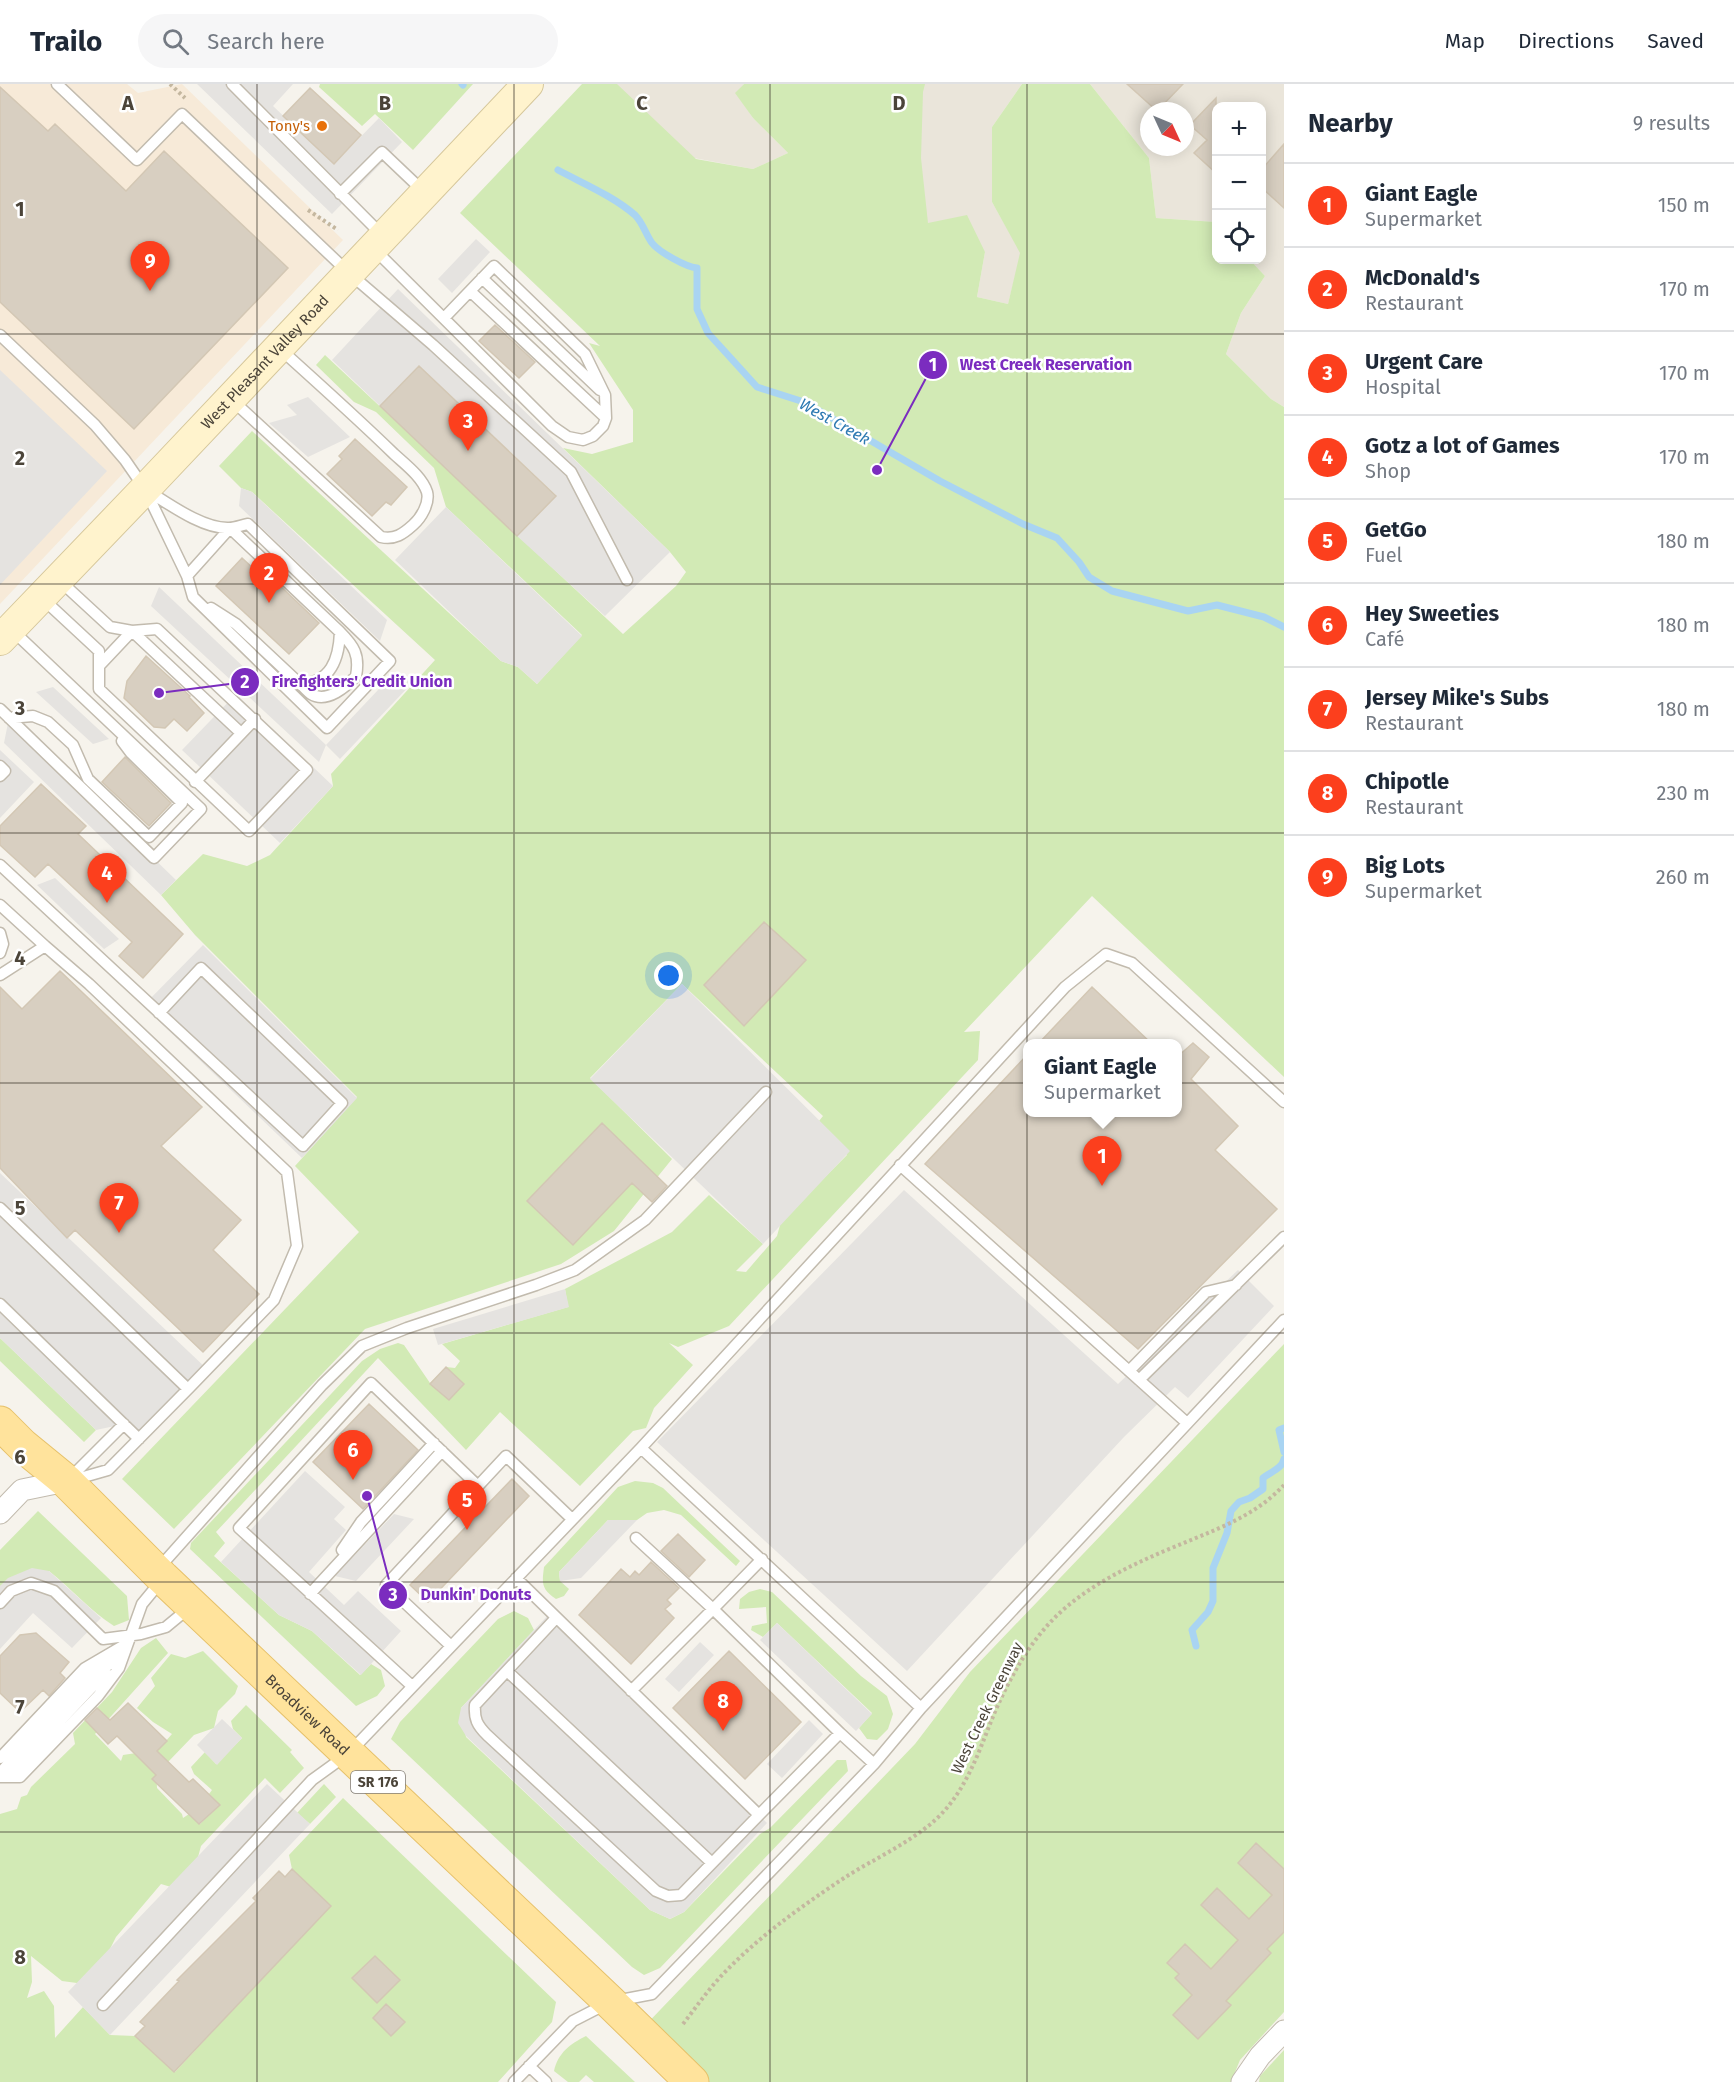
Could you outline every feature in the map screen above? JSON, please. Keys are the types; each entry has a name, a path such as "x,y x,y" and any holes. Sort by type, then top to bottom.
{"main road":[{"name":"West Pleasant Valley Road","path":"6,634 528,84"},
{"name":"Broadview Road","path":"0,1423 22,1445 66,1481 159,1575 610,2001 692,2082"}],"street":[{"path":"0,1514 22,1490 66,1481"},
{"path":"1242,2082 1260,2056 1284,2031"}],"lane":[{"path":"57,84 137,160 182,114 349,273 433,345 571,472 627,580"},
{"path":"232,84 340,194 444,318 552,426 568,437 583,440 593,436 603,426 606,418 605,394 585,354 494,266 444,318"},
{"path":"340,194 382,152 425,193"},
{"path":"482,278 605,394"},
{"path":"470,291 606,418"},
{"path":"0,335 95,425 124,460 145,489 187,576 193,597 327,728 390,662 248,524 230,528 212,526 145,489"},
{"path":"230,399 381,537 390,539 400,536 416,522 426,507 428,495 421,481 375,435 279,348"},
{"path":"187,576 230,528"},
{"path":"193,597 236,624 311,694 328,695 340,691 356,676 357,654 352,645 230,528"},
{"path":"50,589 110,627 132,631 157,629 307,770 249,831 99,690 99,651 50,589"},
{"path":"99,666 132,631"},
{"path":"132,631 241,734"},
{"path":"300,684 321,680 328,674 339,646 340,632"},
{"path":"0,709 154,858 201,809 103,717 6,634"},
{"path":"9,718 33,716 48,722 73,745 87,779 149,837 182,803 131,753 103,717"},
{"path":"195,782 255,719"},
{"path":"0,765 5,771 0,776"},
{"path":"0,865 159,1013 303,1146 342,1103 201,968 159,1013"},
{"path":"0,905 89,984 287,1172 297,1246 274,1300 139,1439 108,1470 66,1481"},
{"path":"0,933 3,944 0,953"},
{"path":"0,975 45,946"},
{"path":"103,2006 312,1780 348,1754 641,1448 1065,987 1106,954 1132,963 1284,1102"},
{"path":"3,1775 20,1777 98,1696 119,1668 142,1604 159,1575 322,1385 362,1346 407,1328 575,1270 645,1220 766,1092"},
{"path":"900,1165 1187,1423"},
{"path":"0,1208 188,1389"},
{"path":"1139,1380 1284,1237"},
{"path":"1130,1371 1206,1292 1238,1284"},
{"path":"0,1304 139,1439"},
{"path":"514,2082 573,2021 610,2001 652,1994 874,1764 921,1708 1284,1320"},
{"path":"412,1686 239,1528 371,1383 478,1486"},
{"path":"66,1481 124,1424"},
{"path":"310,1594 438,1447"},
{"path":"641,1448 921,1708"},
{"path":"451,1646 386,1585 506,1456 572,1519"},
{"path":"636,1538 874,1764"},
{"path":"631,1691 762,1559"},
{"path":"516,1578 759,1815"},
{"path":"0,1604 11,1591 31,1583 54,1591 104,1640 128,1639 166,1627 192,1606"},
{"path":"556,1618 475,1705 475,1718 478,1726 656,1891 668,1896 681,1895 840,1733"},
{"path":"0,1758 85,1668 128,1639"},
{"path":"3,1775 86,1679 123,1656"},
{"path":"507,1671 712,1863"},
{"path":"529,2066 546,2082"}],"path":[{"name":"West Creek Greenway","path":"683,2024 725,1972 760,1940 796,1911 862,1866 916,1835 945,1811 969,1774 995,1712 1036,1635 1064,1609 1086,1591 1143,1560 1236,1521 1263,1505 1284,1485"}],"shaded area":[{"path":"0,84 127,84 138,93 182,84 343,240 0,604"},
{"path":"197,84 293,84 273,106 334,164 379,118 402,142 332,214"},
{"path":"600,84 744,84 736,93 753,118 788,153 753,169 683,156"},
{"path":"815,84 1022,84 992,127 992,202 1021,253 1008,304 977,297 985,252 928,223"},
{"path":"1090,84 1284,84 1284,407 1271,399 1226,354 1241,313 1265,276 1254,264 1266,264 1266,102 1212,102 1212,222 1156,218 1147,156 1194,156 1194,102 1140,102 1140,147"},
{"path":"476,239 490,252 452,293 438,279"},
{"path":"398,289 670,552 605,616 517,536 556,495 419,366 380,406 332,360"},
{"path":"0,370 107,471 0,585"},
{"path":"308,397 350,437 308,457 269,423 297,415 287,405"},
{"path":"241,488 252,492 387,620 380,641 239,506"},
{"path":"446,507 582,636 537,684 518,667 501,661 395,560"},
{"path":"159,587 326,745 319,762 151,606"},
{"path":"395,672 413,682 340,759 326,745"},
{"path":"53,687 109,739 93,744 36,692"},
{"path":"236,694 333,786 280,843 182,750"},
{"path":"9,718 176,880 161,895 4,743"},
{"path":"0,750 34,782 0,818"},
{"path":"55,878 119,939 104,949 37,885"},
{"path":"203,945 357,1098 302,1158 143,1006"},
{"path":"682,984 850,1151 763,1244 590,1079"},
{"path":"0,1173 207,1369 139,1439 124,1424 96,1430 0,1338"},
{"path":"904,1190 1118,1384 1238,1270 1274,1306 1188,1398 1175,1387 1124,1437 907,1671 657,1442"},
{"path":"565,1289 569,1307 438,1345 433,1329"},
{"path":"305,1471 345,1507 334,1519 346,1530 309,1572 344,1605 358,1591 401,1631 361,1675 312,1631 279,1615 221,1562"},
{"path":"394,1514 414,1519 356,1581 335,1576"},
{"path":"608,1520 637,1520 581,1578 560,1581 559,1572"},
{"path":"32,1568 49,1571 101,1618 72,1648 33,1613 0,1649 0,1586 8,1578"},
{"path":"551,1612 767,1823 684,1912 670,1919 650,1910 466,1736 458,1723 461,1708"},
{"path":"777,1623 872,1714 856,1731 760,1640"},
{"path":"700,1642 714,1655 679,1692 665,1679"},
{"path":"222,1719 242,1738 217,1765 197,1745"},
{"path":"809,1720 823,1734 782,1778 767,1764"},
{"path":"267,1784 310,1824 110,2035 68,1992"}],"green space":[{"path":"320,84 473,84 413,150 375,114 362,126 319,87"},
{"path":"582,84 617,84 696,159 753,169 788,153 753,118 735,93 744,84 925,84 921,158 928,223 967,215 985,252 977,297 1008,304 1020,253 992,202 992,127 1022,84 1090,84 1140,147 1140,156 1149,158 1156,218 1212,222 1212,264 1254,264 1265,276 1241,313 1226,354 1271,399 1284,407 1284,1077 1092,896 964,1032 980,1031 978,1060 729,1326 678,1347 669,1343 693,1365 654,1408 646,1428 633,1431 580,1486 500,1412 466,1450 378,1358 216,1532 225,1543 214,1556 279,1615 312,1631 360,1675 371,1664 381,1670 385,1686 377,1696 356,1706 190,1549 191,1543 362,1361 380,1349 398,1343 404,1345 430,1383 446,1367 455,1368 460,1361 442,1344 568,1307 565,1289 672,1232 709,1195 763,1244 736,1271 746,1272 777,1236 788,1196 814,1188 847,1155 819,1121 823,1116 682,984 590,1078 672,1159 614,1231 561,1264 365,1329 174,1529 122,1479 359,1232 295,1166 357,1097 195,935 161,895 203,854 247,866 270,855 333,786 331,774 435,660 252,492 241,488 219,466 252,431 501,661 518,667 537,684 582,635 446,507 434,468 376,412 354,402 316,365 325,355 623,634 676,586 686,572 670,552 563,448 592,454 633,442 633,410 589,343 600,346 460,213"},
{"path":"0,1338 96,1430 84,1442 0,1361"},
{"path":"1284,1344 1284,2012 1240,2060 1231,2082 689,2082 638,2033 915,1744 970,1672"},
{"path":"635,1481 653,1483 663,1488 740,1561 736,1566 681,1515 664,1510 647,1513 637,1520 608,1520 559,1572 560,1581 569,1589 564,1596 556,1599 545,1589 544,1567 618,1487"},
{"path":"38,1511 127,1596 129,1620 114,1626 49,1571 0,1586 0,1550"},
{"path":"760,1589 772,1592 861,1676 887,1696 893,1714 888,1729 877,1740 867,1739 859,1728 872,1713 777,1623 763,1637 751,1630 752,1626 767,1623 766,1607 739,1609 740,1599 749,1592"},
{"path":"514,1611 528,1618 534,1630 461,1708 466,1737 650,1910 670,1919 684,1912 837,1760 846,1760 848,1771 660,1968 644,1975 632,1967 391,1739 400,1722 498,1619"},
{"path":"156,1638 168,1653 95,1734 121,1761 123,1755 143,1752 156,1766 157,1788 182,1814 183,1818 189,1814 200,1824 220,1805 209,1794 212,1790 194,1774 191,1767 205,1752 216,1764 242,1738 233,1729 231,1721 246,1705 292,1750 290,1752 304,1768 280,1793 265,1778 201,1846 198,1857 181,1890 161,1884 116,1937 92,1985 62,1981 31,1956 32,1982 27,1998 44,1991 54,2006 55,2038 83,2007 110,2035 135,2036 175,2072 330,1906 292,1869 289,1855 343,1798 556,2002 552,2022 498,2082 0,2082 0,1814 17,1809 21,1797 27,1795 31,1787 75,1744 73,1733 112,1692 141,1648"},
{"path":"203,1651 238,1686 235,1694 218,1711 214,1728 194,1735 168,1762 157,1751 172,1734 137,1708 155,1686 151,1678 171,1654 185,1658"},
{"path":"324,1784 336,1797 310,1824 297,1813"},
{"path":"586,2036 635,2082 594,2082 586,2075 579,2082 568,2082 554,2071 558,2059 565,2050"},
{"path":"1284,2050 1284,2082 1259,2082 1260,2076"}],"building":[{"path":"1127,84 1183,84 1166,102 1147,102"},
{"path":"0,87 48,131 55,124 126,191 164,151 288,268 134,429 0,302"},
{"name":"Tony's","path":"310,88 361,135 334,164 283,116"},
{"path":"1212,102 1212,169 1194,153 1207,140 1194,129 1194,121"},
{"path":"1284,144 1284,208 1266,192 1266,164"},
{"path":"495,325 535,362 519,378 479,341"},
{"path":"419,366 556,496 517,536 380,406"},
{"path":"355,439 407,487 391,505 386,502 372,516 327,474 342,459 339,456"},
{"path":"242,558 269,583 273,579 319,623 289,654 216,586"},
{"path":"146,656 190,696 204,713 187,731 174,719 165,728 154,727 124,698 127,681"},
{"path":"125,757 171,803 149,826 102,782"},
{"path":"41,784 86,826 78,834 183,934 143,978 119,956 132,942 48,864 35,877 0,845 0,826"},
{"path":"764,922 806,960 744,1026 704,985"},
{"path":"60,971 202,1107 161,1146 241,1220 213,1250 259,1294 203,1352 75,1230 67,1238 0,1168 0,987 22,1009"},
{"path":"1092,987 1147,1039 1043,1039"},
{"path":"1193,1043 1209,1057 1191,1079 1238,1126 1215,1150 1277,1209 1138,1349 925,1164 1023,1059 1023,1117 1182,1117 1182,1053"},
{"path":"602,1123 667,1186 652,1202 632,1183 573,1245 527,1201"},
{"path":"446,1367 464,1384 449,1400 430,1384"},
{"path":"369,1404 418,1450 363,1509 313,1462"},
{"path":"512,1479 529,1496 428,1602 410,1585"},
{"path":"678,1534 705,1560 689,1577 661,1551"},
{"path":"651,1562 679,1588 667,1600 671,1604 665,1609 674,1618 631,1664 579,1615 621,1569 630,1577 635,1571 639,1575"},
{"path":"36,1633 69,1662 60,1673 65,1678 49,1696 43,1690 20,1712 0,1693 0,1656 20,1635"},
{"path":"729,1651 801,1722 745,1779 673,1708"},
{"path":"128,1703 167,1741 157,1751 189,1782 193,1779 220,1805 199,1824 152,1779 156,1775 117,1736 108,1744 85,1720 97,1708 110,1720"},
{"path":"1256,1843 1284,1869 1284,1932 1267,1949 1271,1953 1226,2001 1231,2005 1198,2039 1173,2015 1192,1995 1175,1978 1179,1974 1167,1963 1185,1944 1211,1969 1238,1940 1201,1905 1217,1888 1249,1919 1272,1895 1238,1863"},
{"path":"292,1869 331,1906 174,2072 135,2036 145,2026 140,2022 179,1981 177,1980 256,1901 253,1898 279,1871 285,1877"},
{"path":"375,1956 400,1980 377,2003 352,1978"},
{"path":"386,2004 405,2022 391,2036 373,2018"}],"waterway":[{"name":"West Creek","path":"558,170 626,208 638,218 655,247 666,255 697,268 697,309 708,333 757,387 804,402 940,481 1023,524 1057,538 1089,577 1112,591 1188,611 1217,605 1264,617 1284,627"},
{"path":"1284,1428 1279,1430 1284,1452"},
{"path":"1196,1646 1192,1630 1208,1612 1213,1601 1213,1568 1227,1533 1231,1511 1239,1502 1263,1489 1263,1478 1278,1468 1284,1459"}],"place":[{"name":"Tony's","path":"322,126"},
{"name":"Big Lots","path":"150,291"},
{"name":"Urgent Care","path":"468,451"},
{"name":"West Creek Reservation","path":"877,470"},
{"name":"McDonald's","path":"269,603"},
{"name":"Firefighters' Credit Union","path":"159,693"},
{"name":"Gotz a lot of Games","path":"107,903"},
{"name":"Giant Eagle","path":"1102,1186"},
{"name":"Jersey Mike's Subs","path":"119,1233"},
{"name":"Hey Sweeties","path":"353,1480"},
{"name":"Dunkin' Donuts","path":"367,1496"},
{"name":"GetGo","path":"467,1530"},
{"name":"Chipotle","path":"723,1731"}]}
